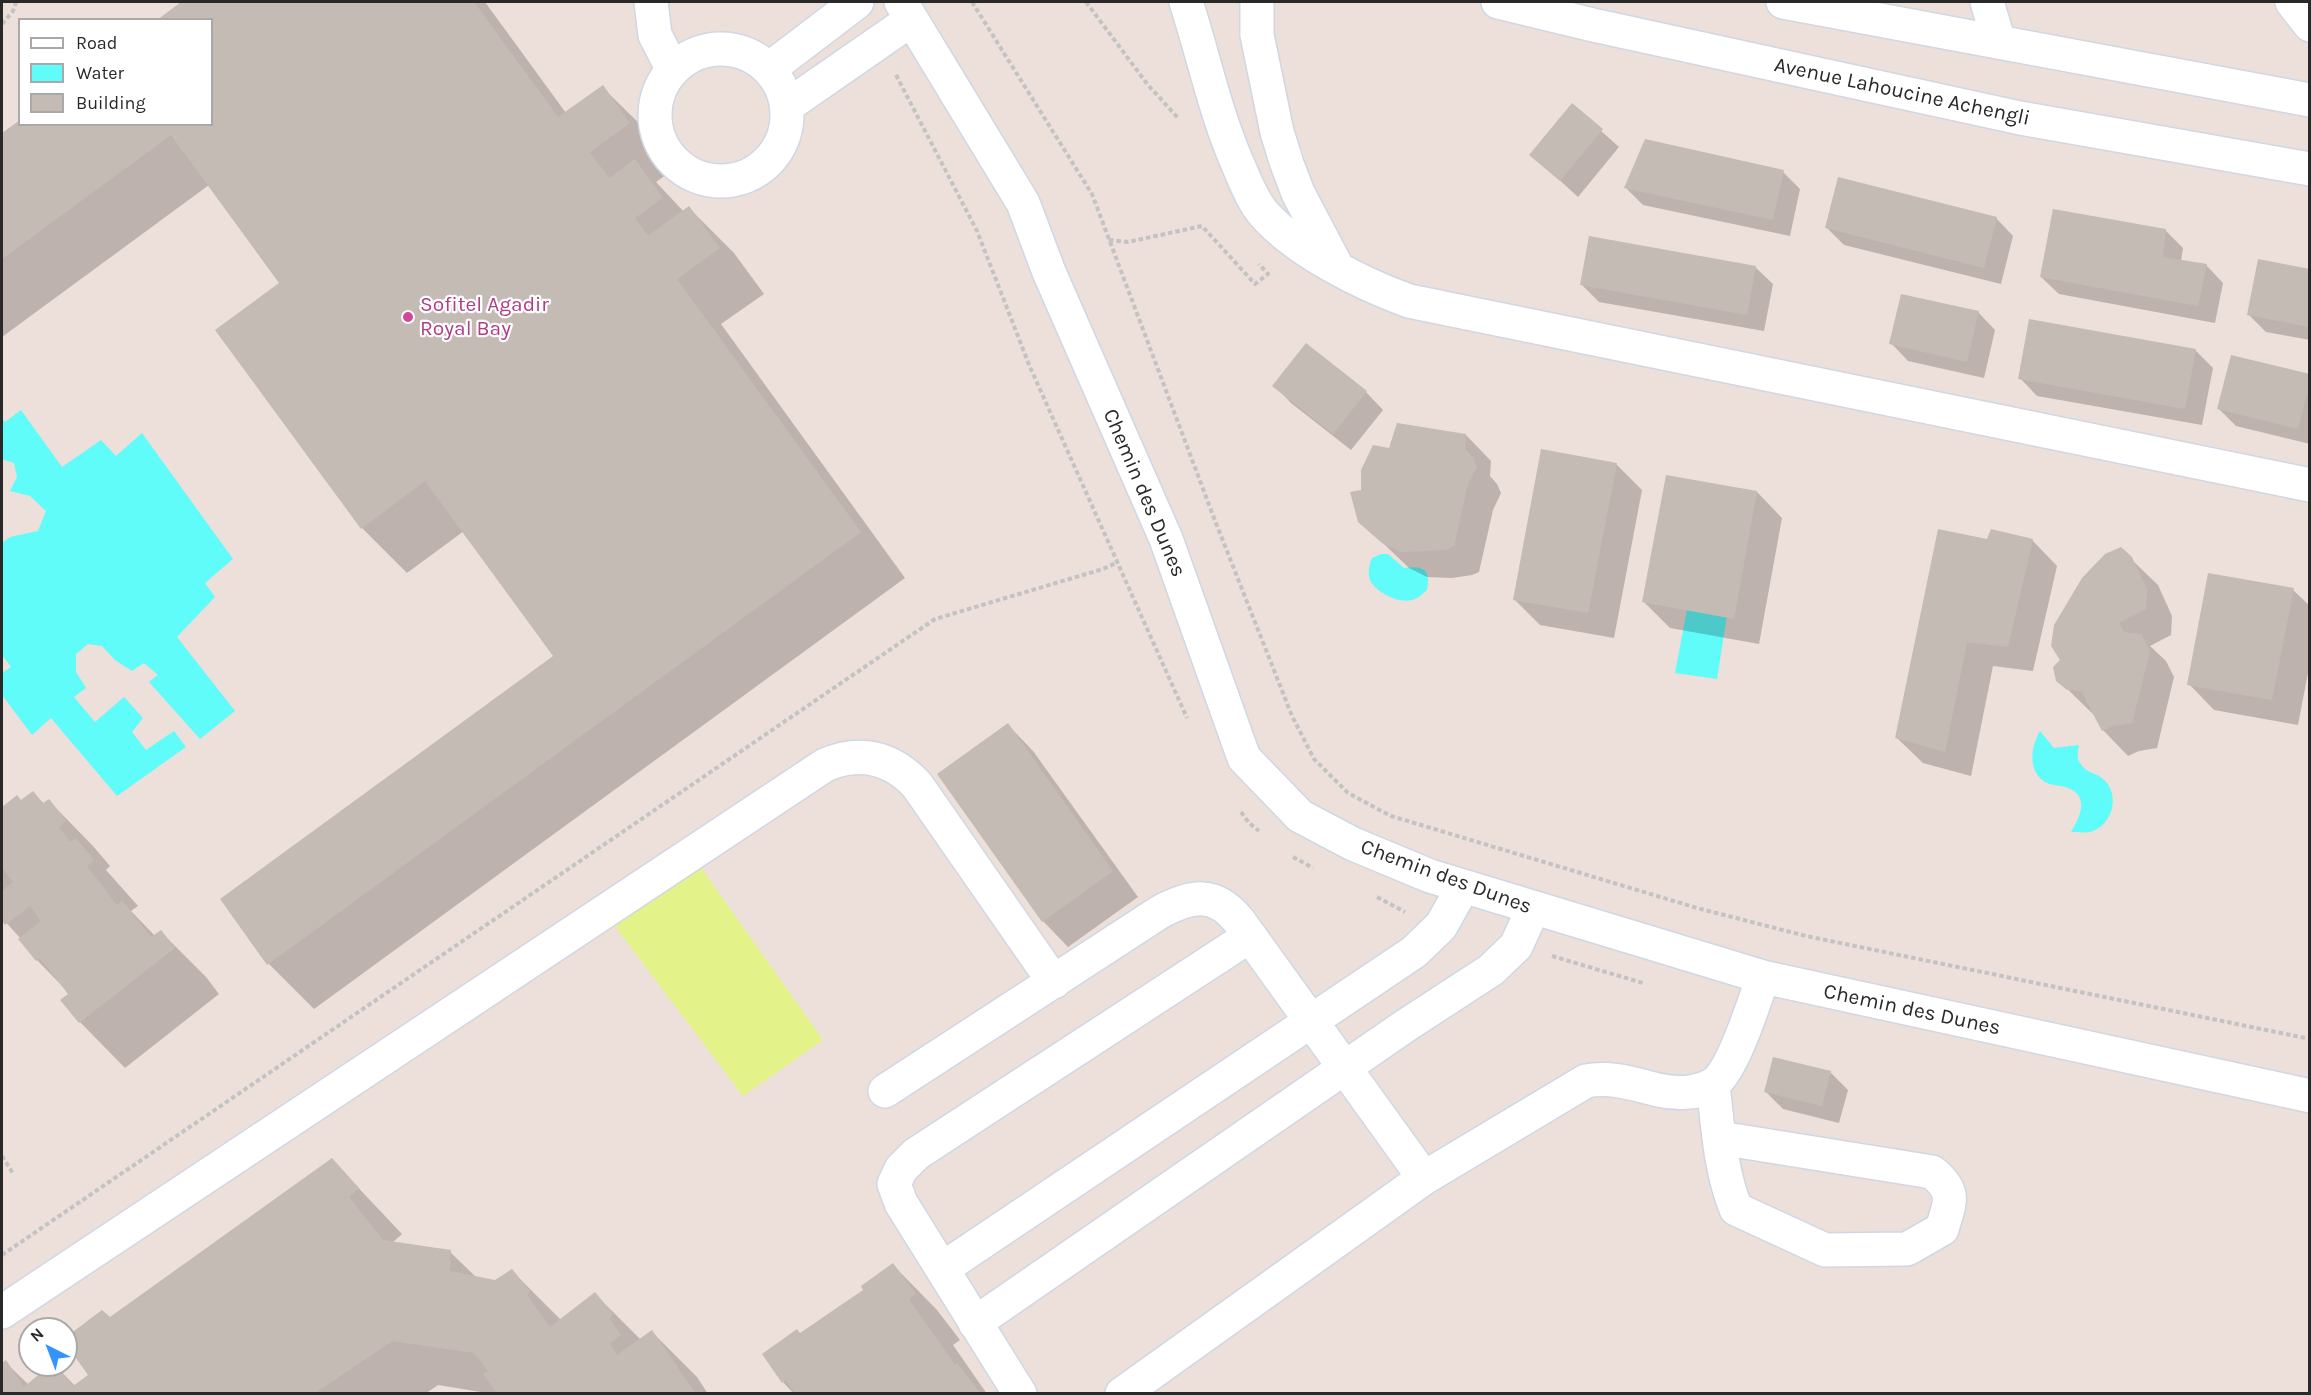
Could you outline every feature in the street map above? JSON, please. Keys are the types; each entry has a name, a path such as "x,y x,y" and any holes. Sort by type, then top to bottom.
{"street":[{"path":"651,2 655,35 672,69"},
{"path":"769,69 857,2"},
{"path":"1186,2 1227,139 1247,186 1264,214 1284,232 1337,267 1375,288 1409,301 2310,485"},
{"path":"1257,2 1257,35 1277,132 1298,193 1337,267"},
{"name":"Avenue Lahoucine Achengli","path":"1498,2 1593,25 2020,117 2310,169"},
{"path":"1783,2 2310,100"},
{"path":"1987,2 1999,42"},
{"path":"2292,2 2310,25"},
{"path":"787,106 878,43 906,11"},
{"name":"Chemin des Dunes","path":"906,11 1023,203 1049,272 1166,539 1244,758 1300,816 1353,844 1430,876 1763,977 2310,1096"},
{"path":"703,51 738,51 769,69 781,86 787,106 785,134 771,158 750,175 720,182 690,175 667,155 655,127 657,96 672,69 703,51"},
{"path":"2,1312 825,765 841,758 875,758 905,772 917,785 1054,982"},
{"path":"942,1269 1414,952 1441,926 1463,887"},
{"path":"885,1091 1160,912 1190,898 1206,899 1230,910 1424,1178"},
{"path":"975,1323 1491,970 1516,946 1533,909"},
{"path":"1020,1394 901,1203 894,1184 901,1168 916,1154 1250,936"},
{"path":"1122,1394 1424,1178 1586,1081 1602,1078 1665,1092 1685,1093 1713,1084 1725,1071 1763,977"},
{"path":"1713,1084 1720,1138 1727,1187 1736,1209 1825,1250 1907,1249 1942,1229 1951,1199 1946,1183 1932,1172 1720,1138"}],"path":[{"path":"2,24 13,11 16,2"},
{"path":"972,2 1092,194 1214,518 1292,716 1314,759 1348,793 1390,816 1697,908 1795,933 2310,1039"},
{"path":"1086,2 1148,85 1179,119"},
{"path":"878,43 977,231 1030,367 1188,718"},
{"path":"1109,240 1128,242 1182,230"},
{"path":"2,1255 935,619 1103,569 1118,562"},
{"path":"1236,805 1249,823 1266,836"},
{"path":"1291,856 1321,872"},
{"path":"1373,895 1413,916 1441,926"},
{"path":"1516,946 1649,984"},
{"path":"2,1156 14,1175"}],"green space":[{"path":"697,862 823,1040 743,1096 611,921"}],"water":[{"path":"21,410 62,467 101,440 116,456 142,433 233,559 205,583 215,597 177,637 235,711 200,739 149,682 158,675 144,663 132,671 115,660 102,646 88,644 76,654 76,672 86,688 74,697 95,722 124,697 143,718 132,732 146,750 174,731 186,747 117,796 51,718 32,735 2,695 2,673 11,667 2,655 2,543 10,537 38,531 46,511 30,496 10,491 17,477 14,463 2,459 2,418 5,422"},
{"path":"1388,554 1404,568 1417,567 1424,570 1428,578 1427,590 1417,598 1403,601 1379,591 1371,582 1369,570 1372,558"},
{"path":"1688,604 1728,609 1717,679 1675,673"},
{"path":"2040,731 2054,748 2079,745 2080,763 2109,785 2113,801 2112,809 2109,817 2098,829 2088,832 2071,832 2080,814 2079,797 2065,787 2045,782 2035,772 2032,758 2034,744"}],"building":[{"path":"181,2 474,2 558,117 603,85 630,123 590,152 609,178 635,159 663,198 635,218 648,236 689,206 720,248 677,279 861,532 267,965 220,899 553,656 425,481 361,529 215,330 279,283 171,135 2,259 2,133 18,121 18,126 213,126 213,18 160,18"},
{"path":"1572,103 1603,129 1560,181 1529,155"},
{"path":"1645,139 1784,170 1773,220 1624,188"},
{"path":"1838,177 1997,217 1984,268 1825,228"},
{"path":"2053,209 2166,229 2163,257 2207,264 2198,306 2040,277"},
{"path":"1589,236 1756,266 1747,315 1580,285"},
{"path":"2258,259 2310,269 2310,327 2247,315"},
{"path":"1901,294 1979,311 1967,362 1889,344"},
{"path":"2029,319 2196,349 2185,409 2018,379"},
{"path":"1306,343 1367,391 1333,434 1272,386"},
{"path":"2231,355 2310,374 2310,383 2298,429 2217,409"},
{"path":"1397,423 1466,434 1465,449 1472,456 1477,467 1468,484 1454,546 1446,550 1400,552 1382,543 1358,522 1350,492 1361,490 1361,470 1373,445 1389,448"},
{"path":"1541,449 1617,463 1588,613 1513,600"},
{"path":"1666,475 1757,491 1734,619 1642,602"},
{"path":"1938,529 1987,539 1991,529 2033,539 2008,647 1967,642 1945,752 1895,738"},
{"path":"2121,547 2132,557 2147,590 2146,609 2119,623 2124,632 2141,634 2150,651 2132,723 2113,726 2102,731 2081,691 2067,690 2056,681 2053,667 2060,660 2051,646 2054,625 2082,578 2105,554"},
{"path":"2208,573 2294,588 2272,700 2187,685"},
{"path":"1008,723 1113,871 1042,922 937,774"},
{"path":"33,791 43,803 49,799 66,821 59,827 70,842 76,838 94,860 87,866 117,905 122,900 151,937 161,930 175,948 79,1023 60,1000 68,994 40,958 36,961 18,939 41,921 30,906 5,925 2,920 2,891 13,882 2,868 2,807 17,795 21,800"},
{"path":"1773,1057 1831,1071 1822,1106 1764,1092"},
{"path":"332,1158 359,1188 349,1197 383,1240 451,1250 450,1271 495,1280 512,1269 530,1291 527,1295 550,1327 595,1292 613,1314 610,1319 621,1335 610,1344 617,1355 652,1330 696,1394 497,1394 483,1374 488,1371 474,1353 392,1341 314,1394 2,1394 2,1363 6,1360 24,1387 36,1377 66,1377 73,1386 88,1375 78,1361 78,1328 102,1310 110,1317"},
{"path":"893,1263 916,1294 909,1299 955,1365 957,1363 980,1393 795,1394 786,1380 782,1383 762,1354 797,1329 800,1333 863,1290 861,1286"}],"place":[{"name":"Sofitel Agadir Royal Bay","path":"408,317"}]}
